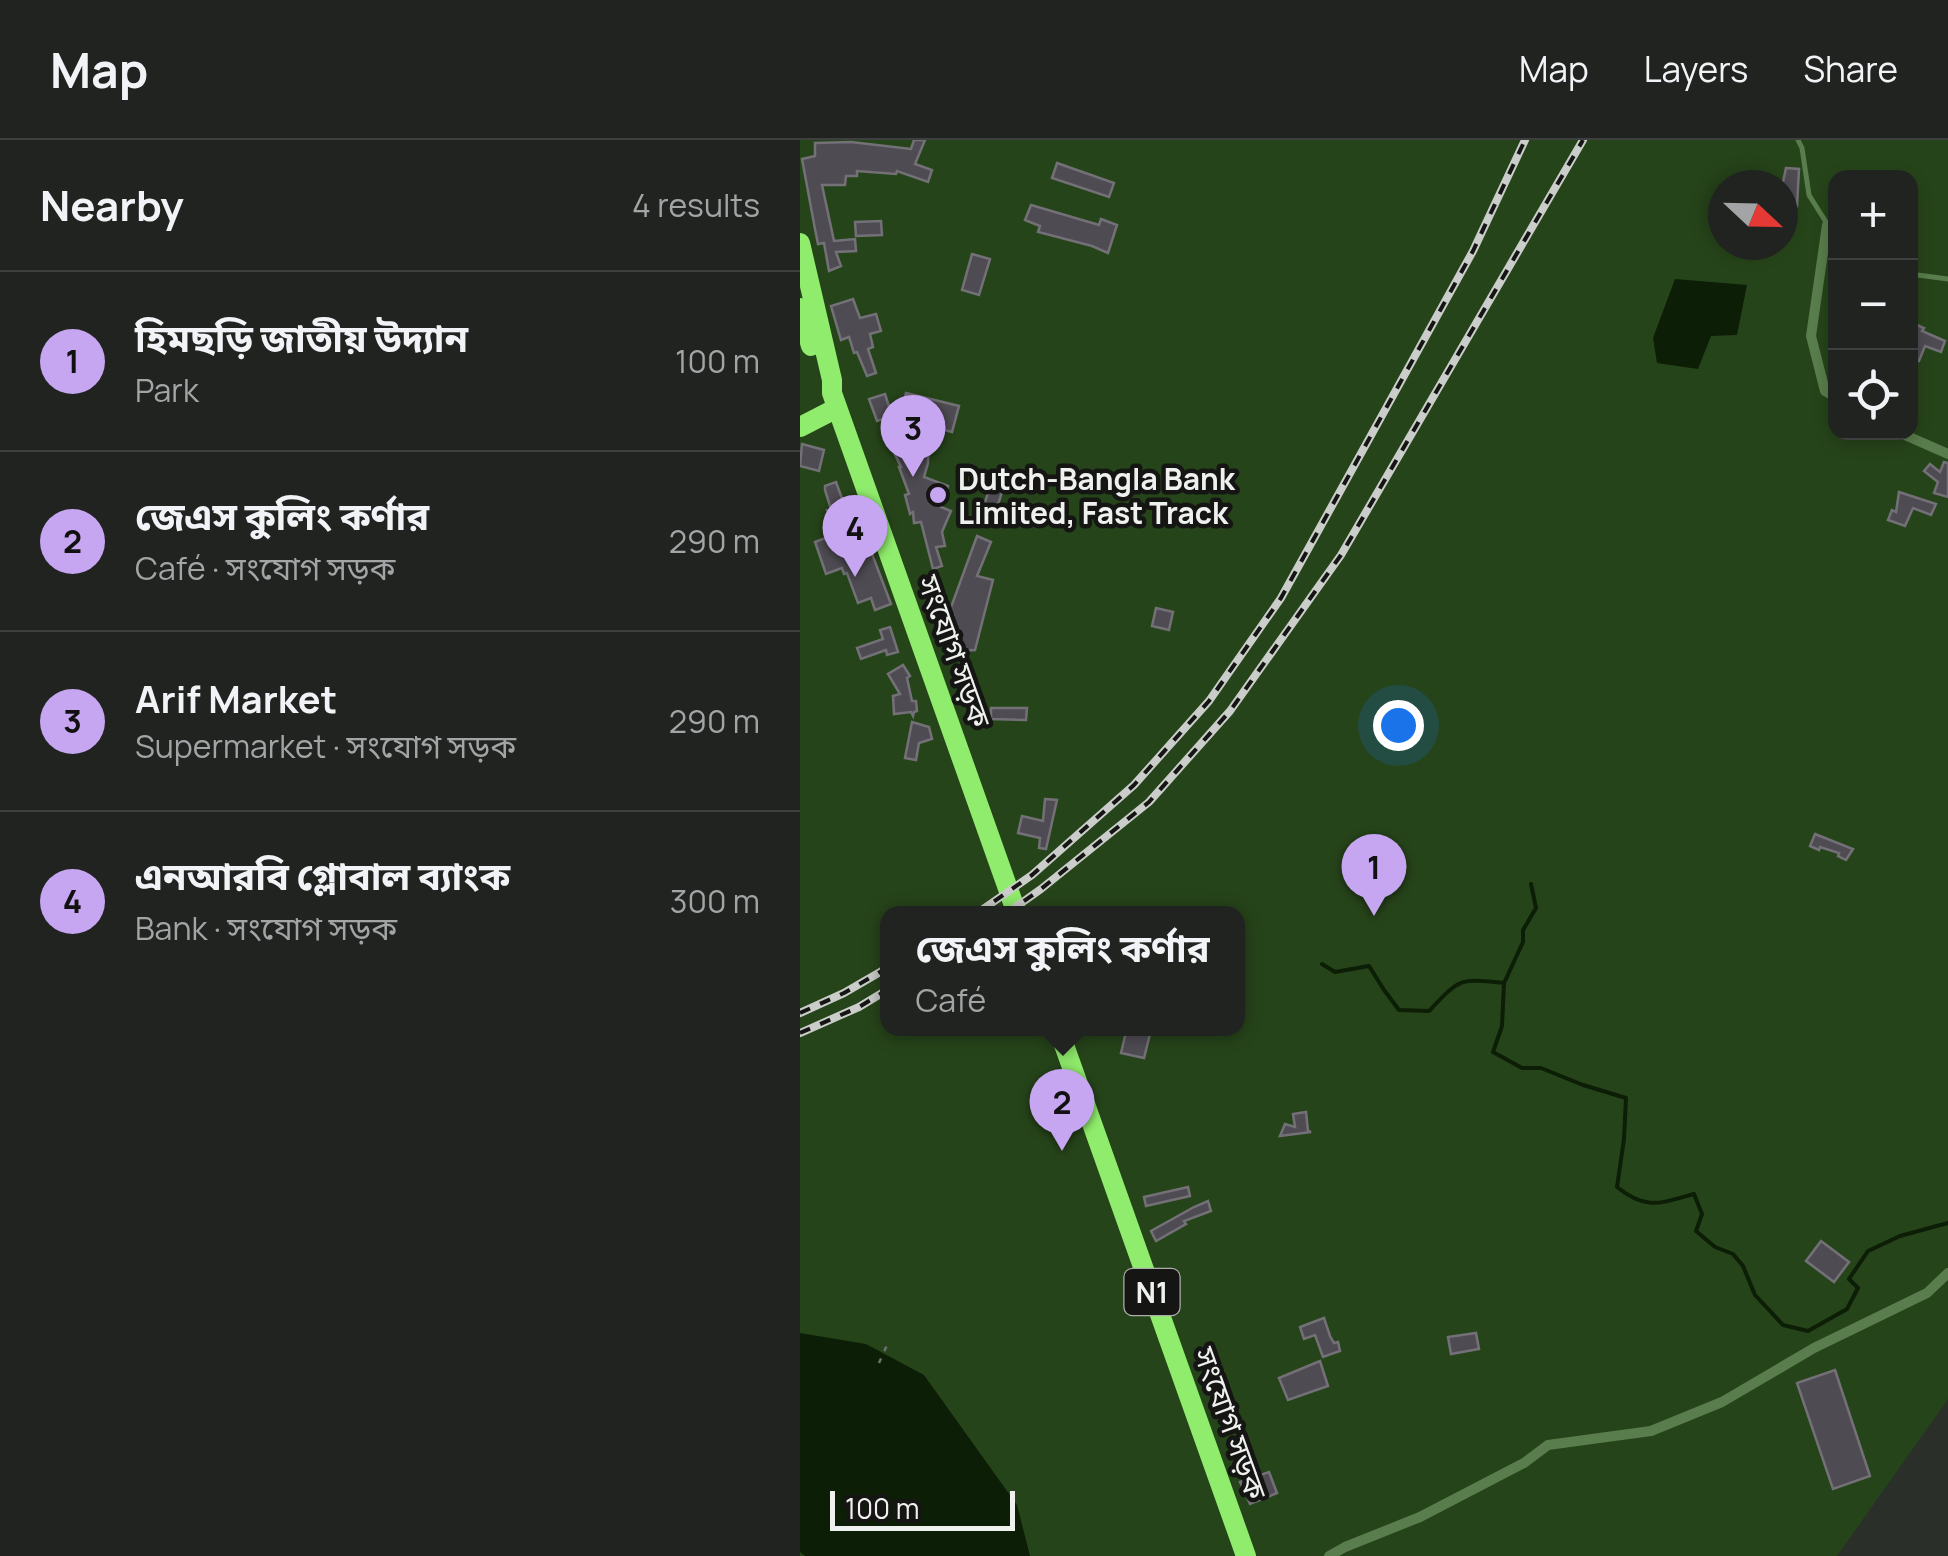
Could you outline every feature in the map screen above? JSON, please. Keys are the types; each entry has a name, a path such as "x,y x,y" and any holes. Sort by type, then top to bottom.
{"highway":[{"path":"800,243 834,400"},
{"path":"800,308 817,370 834,400"},
{"path":"800,427 834,400"},
{"name":"সংযোগ সড়ক","path":"834,400 1014,906"},
{"name":"সংযোগ সড়ক","path":"1061,1036 1246,1556"}],"street":[{"path":"1827,225 1811,336 1828,393"},
{"path":"1916,440 1948,454"},
{"path":"1329,1556 1420,1517 1524,1463 1548,1444 1650,1431 1722,1402 1814,1348 1927,1294 1948,1273"}],"lane":[{"path":"1798,140 1808,194 1827,225"},
{"path":"1918,275 1948,279"}],"path":[{"path":"879,1363 887,1345"}],"green space":[{"path":"800,140 1948,140 1948,1399 1837,1556 800,1556"}],"shaded area":[{"path":"1675,279 1747,285 1737,335 1711,336 1698,369 1657,363 1653,338"},
{"path":"800,1333 866,1344 924,1375 1017,1505 1030,1556 805,1556 800,1552"}],"building":[{"path":"914,140 925,140 915,164 932,170 928,182 897,171 857,171 857,176 846,176 845,185 822,185 834,241 855,239 856,251 836,252 841,266 829,271 824,243 818,244 802,159 815,156 815,143 851,142 911,149"},
{"path":"1057,163 1114,183 1109,197 1052,178"},
{"path":"1031,205 1099,225 1101,219 1117,225 1108,253 1038,232 1040,226 1025,220"},
{"path":"881,221 882,235 856,236 855,222"},
{"path":"972,254 990,259 979,295 962,290"},
{"path":"853,299 860,318 876,314 881,331 870,334 873,347 868,349 876,373 867,376 849,337 841,340 831,306"},
{"path":"1918,325 1945,341 1941,352 1925,346 1919,361"},
{"path":"906,393 959,406 952,432 933,427 929,437 924,477 948,486 941,507 951,511 942,532 945,546 936,547 942,566 933,569 921,522 914,523 913,512 910,514 901,467 888,440 920,423 899,418"},
{"path":"885,394 892,416 877,421 869,399"},
{"path":"802,444 824,450 819,471 800,466"},
{"path":"1944,462 1948,463 1948,497 1934,493 1938,482 1924,471 1930,464 1940,472"},
{"path":"992,481 1004,485 995,515 982,511"},
{"path":"836,482 844,504 852,501 891,604 875,610 871,598 858,603 842,568 826,574 815,542 836,534 827,510 831,509 825,486"},
{"path":"1899,492 1936,504 1931,515 1913,508 1905,526 1888,520 1892,510 1896,512"},
{"path":"977,536 991,542 977,576 993,580 975,650 963,651 950,610"},
{"path":"1156,608 1173,612 1169,630 1152,626"},
{"path":"890,627 898,652 887,655 886,650 861,659 857,648 883,639 880,630"},
{"path":"903,665 910,676 907,678 912,701 916,701 913,716 911,712 894,714 893,696 900,694 888,674"},
{"path":"991,708 1027,708 1026,720 991,719"},
{"path":"912,722 929,727 932,739 919,743 916,760 905,758"},
{"path":"1045,799 1057,800 1046,849 1039,848 1040,838 1018,833 1022,816 1043,821"},
{"path":"1815,834 1853,849 1846,860 1839,853 1820,847 1819,850 1810,846"},
{"path":"1125,1036 1150,1036 1144,1058 1121,1053"},
{"path":"1306,1112 1311,1132 1280,1136 1285,1124 1295,1127 1293,1114"},
{"path":"1188,1187 1190,1196 1146,1206 1144,1197"},
{"path":"1208,1201 1211,1211 1184,1221 1186,1224 1156,1241 1151,1231"},
{"path":"1821,1241 1849,1262 1834,1282 1806,1261"},
{"path":"1324,1318 1340,1351 1323,1357 1315,1335 1304,1339 1300,1327"},
{"path":"1476,1333 1479,1349 1451,1354 1448,1337"},
{"path":"1320,1361 1328,1386 1288,1400 1279,1378"},
{"path":"1835,1370 1870,1476 1833,1489 1797,1383"},
{"path":"1269,1472 1277,1493 1250,1504 1240,1482"}],"waterway":[{"path":"1505,981 1523,942 1523,930 1536,908 1531,884"},
{"path":"1322,964 1335,972 1369,966 1399,1010 1429,1011 1455,986 1469,981 1504,983 1502,1026 1493,1052 1522,1068 1541,1068 1626,1098 1617,1187 1637,1199 1654,1203 1694,1194 1702,1214 1696,1231 1715,1247 1733,1254 1743,1266 1755,1295 1783,1325 1808,1331 1847,1309 1858,1288 1849,1279 1868,1251 1900,1236 1948,1223"}],"railway":[{"path":"987,906 1032,875 1134,785 1209,701 1281,598 1473,251 1525,140"},
{"path":"1017,906 1149,802 1230,711 1341,555 1583,140"},
{"path":"800,1013 880,972"},
{"path":"800,1033 880,994"}],"place":[{"name":"Arif Market","path":"913,477"},
{"name":"Dutch-Bangla Bank Limited, Fast Track","path":"938,495"},
{"name":"এনআরবি গ্লোবাল ব্যাংক","path":"855,577"},
{"name":"হিমছড়ি জাতীয় উদ্যান","path":"1374,916"},
{"name":"জেএস কুলিং কর্ণার","path":"1062,1151"}]}
